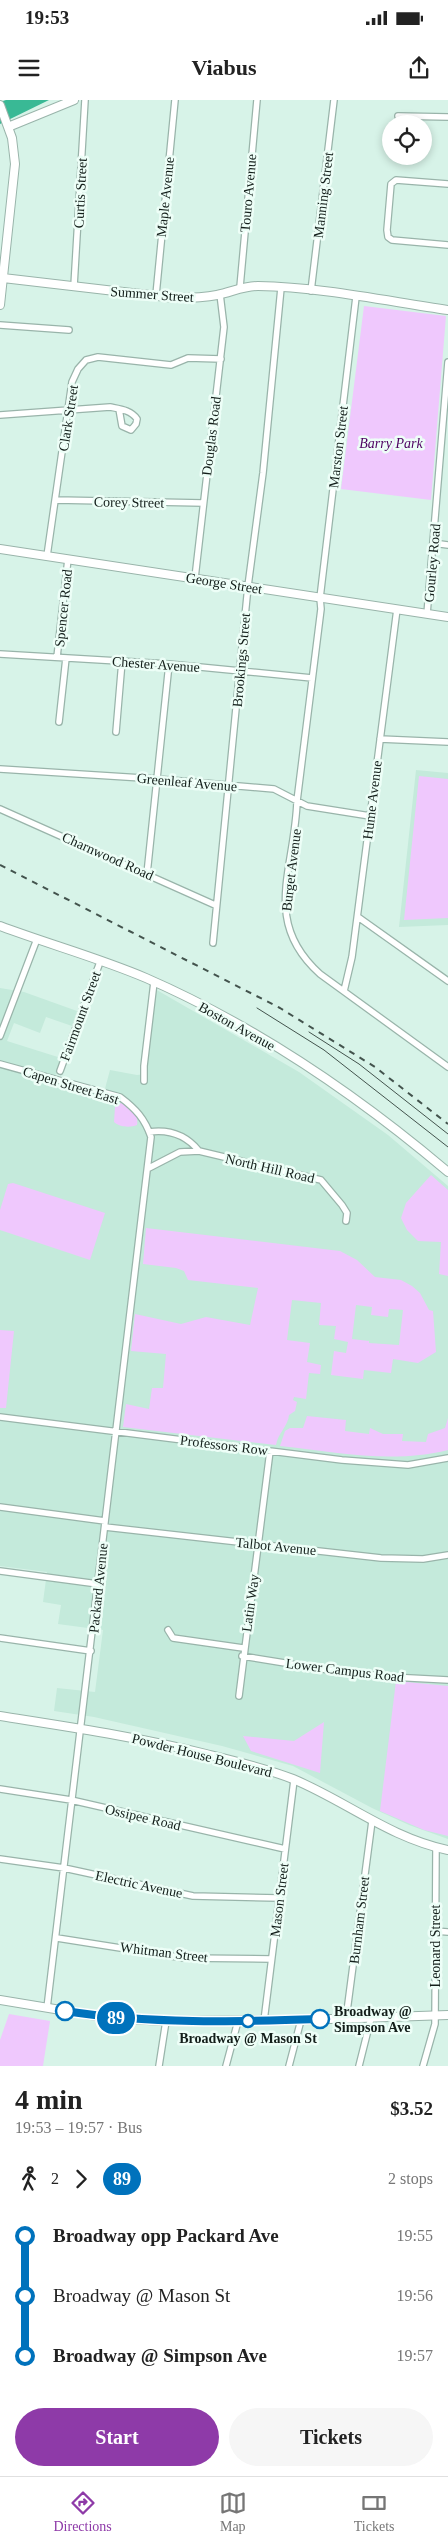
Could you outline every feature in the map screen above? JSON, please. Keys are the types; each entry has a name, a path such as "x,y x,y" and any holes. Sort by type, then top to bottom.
{"main road":[{"path":"8,125 74,100"},
{"path":"0,105 14,148 15,164 0,305"},
{"path":"0,216 10,216"},
{"name":"Summer Street","path":"3,278 118,293 200,298 240,287 281,288 448,310"},
{"name":"George Street","path":"0,550 448,617"},
{"name":"Boston Avenue","path":"0,926 154,982 240,1026 336,1085 390,1124 448,1172"},
{"name":"Powder House Boulevard","path":"0,1716 80,1728 179,1747 257,1766 294,1780 372,1821 436,1848 448,1850"},
{"path":"0,2000 109,2018 166,2021 264,2021 448,2015"}],"street":[{"name":"Curtis Street","path":"74,286 85,100"},
{"name":"Maple Avenue","path":"156,295 175,100"},
{"name":"Touro Avenue","path":"240,287 257,100"},
{"name":"Manning Street","path":"311,291 334,100"},
{"path":"432,117 448,118"},
{"path":"448,184 396,180 391,184 387,230 388,237 392,240 448,245"},
{"name":"Brookings Street","path":"213,942 215,905 229,786 248,586 263,473 281,288"},
{"name":"Douglas Road","path":"195,578 224,327 220,294"},
{"name":"Marston Street","path":"320,598 356,297"},
{"path":"0,325 69,330"},
{"name":"Clark Street","path":"47,556 70,409 72,382 78,369 86,360 98,357 171,365 188,358 221,359"},
{"name":"Gourley Road","path":"427,614 448,362"},
{"path":"0,415 60,412 70,409 110,407 119,409"},
{"path":"441,454 448,461"},
{"name":"Corey Street","path":"56,500 203,503"},
{"path":"433,543 448,545"},
{"name":"Spencer Road","path":"57,657 68,559"},
{"name":"Burget Avenue","path":"320,598 321,609 284,910 286,920 294,943 305,961 320,974 448,1067"},
{"name":"Hume Avenue","path":"344,991 358,917 397,609"},
{"name":"Chester Avenue","path":"0,654 168,664 312,678"},
{"path":"59,722 66,658"},
{"path":"116,732 122,661"},
{"path":"147,874 168,664"},
{"path":"380,739 448,742"},
{"name":"Greenleaf Avenue","path":"0,769 158,778 274,789 307,806 370,816"},
{"name":"Charnwood Road","path":"0,809 215,905"},
{"path":"358,917 448,980"},
{"path":"0,1036 37,939"},
{"name":"Fairmount Street","path":"60,1071 100,962"},
{"path":"144,1081 144,1066 154,982"},
{"name":"Capen Street East","path":"0,1064 120,1098 136,1109 146,1123 151,1137 149,1168"},
{"name":"North Hill Road","path":"149,1132 175,1132 191,1141 200,1151"},
{"name":"North Hill Road","path":"149,1168 180,1152 200,1151 321,1180 342,1205 347,1213 346,1220"},
{"name":"Packard Avenue","path":"47,2008 149,1168"},
{"name":"Professors Row","path":"0,1417 270,1451 408,1465 448,1458"},
{"name":"Latin Way","path":"238,1696 270,1451"},
{"name":"Talbot Avenue","path":"0,1507 105,1524 381,1558 423,1559 448,1554"},
{"path":"0,1571 98,1584"},
{"path":"168,1630 173,1638 243,1648"},
{"path":"0,1638 91,1650"},
{"name":"Lower Campus Road","path":"242,1656 322,1669 448,1680"},
{"name":"Mason Street","path":"264,2021 294,1780"},
{"name":"Ossipee Road","path":"0,1789 71,1800 285,1849"},
{"name":"Burnham Street","path":"346,2019 372,1821"},
{"name":"Leonard Street","path":"423,2066 435,2015 436,1848"},
{"name":"Electric Avenue","path":"0,1859 64,1868 193,1896 279,1898"},
{"path":"435,1931 448,1932"},
{"name":"Whitman Street","path":"57,1938 184,1958 271,1959"},
{"path":"359,2066 371,2018"},
{"path":"289,2066 301,2020"},
{"path":"158,2066 166,2021"},
{"path":"226,2066 238,2021"}],"shaded area":[{"path":"6,100 49,100 0,124 0,102"},
{"path":"416,770 448,773 448,925 399,927"},
{"path":"0,988 24,992 77,1011 72,1026 46,1017 40,1033 14,1023 7,1041 61,1058 53,1082 103,1096 110,1070 137,1075 145,1074 155,989 299,1072 388,1135 448,1186 448,1839 409,1825 372,1808 293,1766 222,1746 94,1717 54,1711 57,1688 95,1692 103,1630 58,1624 61,1605 43,1602 47,1572 0,1566"}],"green space":[{"name":"Barry Park","path":"364,306 446,316 431,500 341,489"},
{"path":"419,776 448,779 448,918 404,920"},
{"path":"121,1103 134,1111 137,1117 137,1125 125,1126 114,1122 115,1107"},
{"path":"431,1175 448,1190 448,1276 439,1274 441,1242 418,1241 407,1230 401,1218 406,1203"},
{"path":"13,1183 105,1213 90,1260 0,1230 0,1210 8,1184"},
{"path":"146,1228 340,1251 357,1260 375,1277 401,1280 420,1293 429,1310 433,1311 436,1352 418,1363 393,1359 391,1373 364,1370 363,1379 331,1375 334,1351 346,1353 348,1342 334,1339 336,1326 319,1325 321,1303 292,1300 287,1340 310,1343 307,1362 321,1365 320,1374 309,1373 306,1399 294,1397 293,1400 297,1402 295,1411 289,1415 276,1445 123,1427 126,1404 149,1409 152,1388 163,1388 166,1354 131,1351 135,1314 181,1324 206,1317 250,1325 258,1288 188,1280 184,1271 176,1268 143,1264","holes":["356,1305 372,1307 371,1315 388,1317 389,1309 403,1310 399,1345 369,1343 369,1341 352,1339"]},
{"path":"0,1330 14,1331 6,1408 0,1408"},
{"path":"307,1416 346,1420 345,1431 369,1434 370,1428 383,1434 403,1434 402,1441 426,1442 428,1434 445,1428 448,1418 448,1450 406,1456 385,1456 343,1454 280,1446 285,1431 290,1428 303,1428"},
{"path":"396,1681 448,1686 448,1836 424,1830 380,1811"},
{"path":"324,1722 320,1773 251,1751 243,1736 294,1741"},
{"path":"9,2014 50,2021 43,2066 0,2066 0,2040"}],"tram line":[{"path":"257,1008 324,1050 448,1147"},
{"path":"309,1032 359,1064 448,1134"}],"railway":[{"path":"0,865 280,1008 375,1067 448,1124"}],"bus line":[{"name":"89","path":"65,2011 109,2018 166,2021 320,2019"}],"place":[{"name":"Broadway @ Simpson Ave","path":"320,2019"},
{"name":"Broadway @ Mason St","path":"248,2021"}]}
